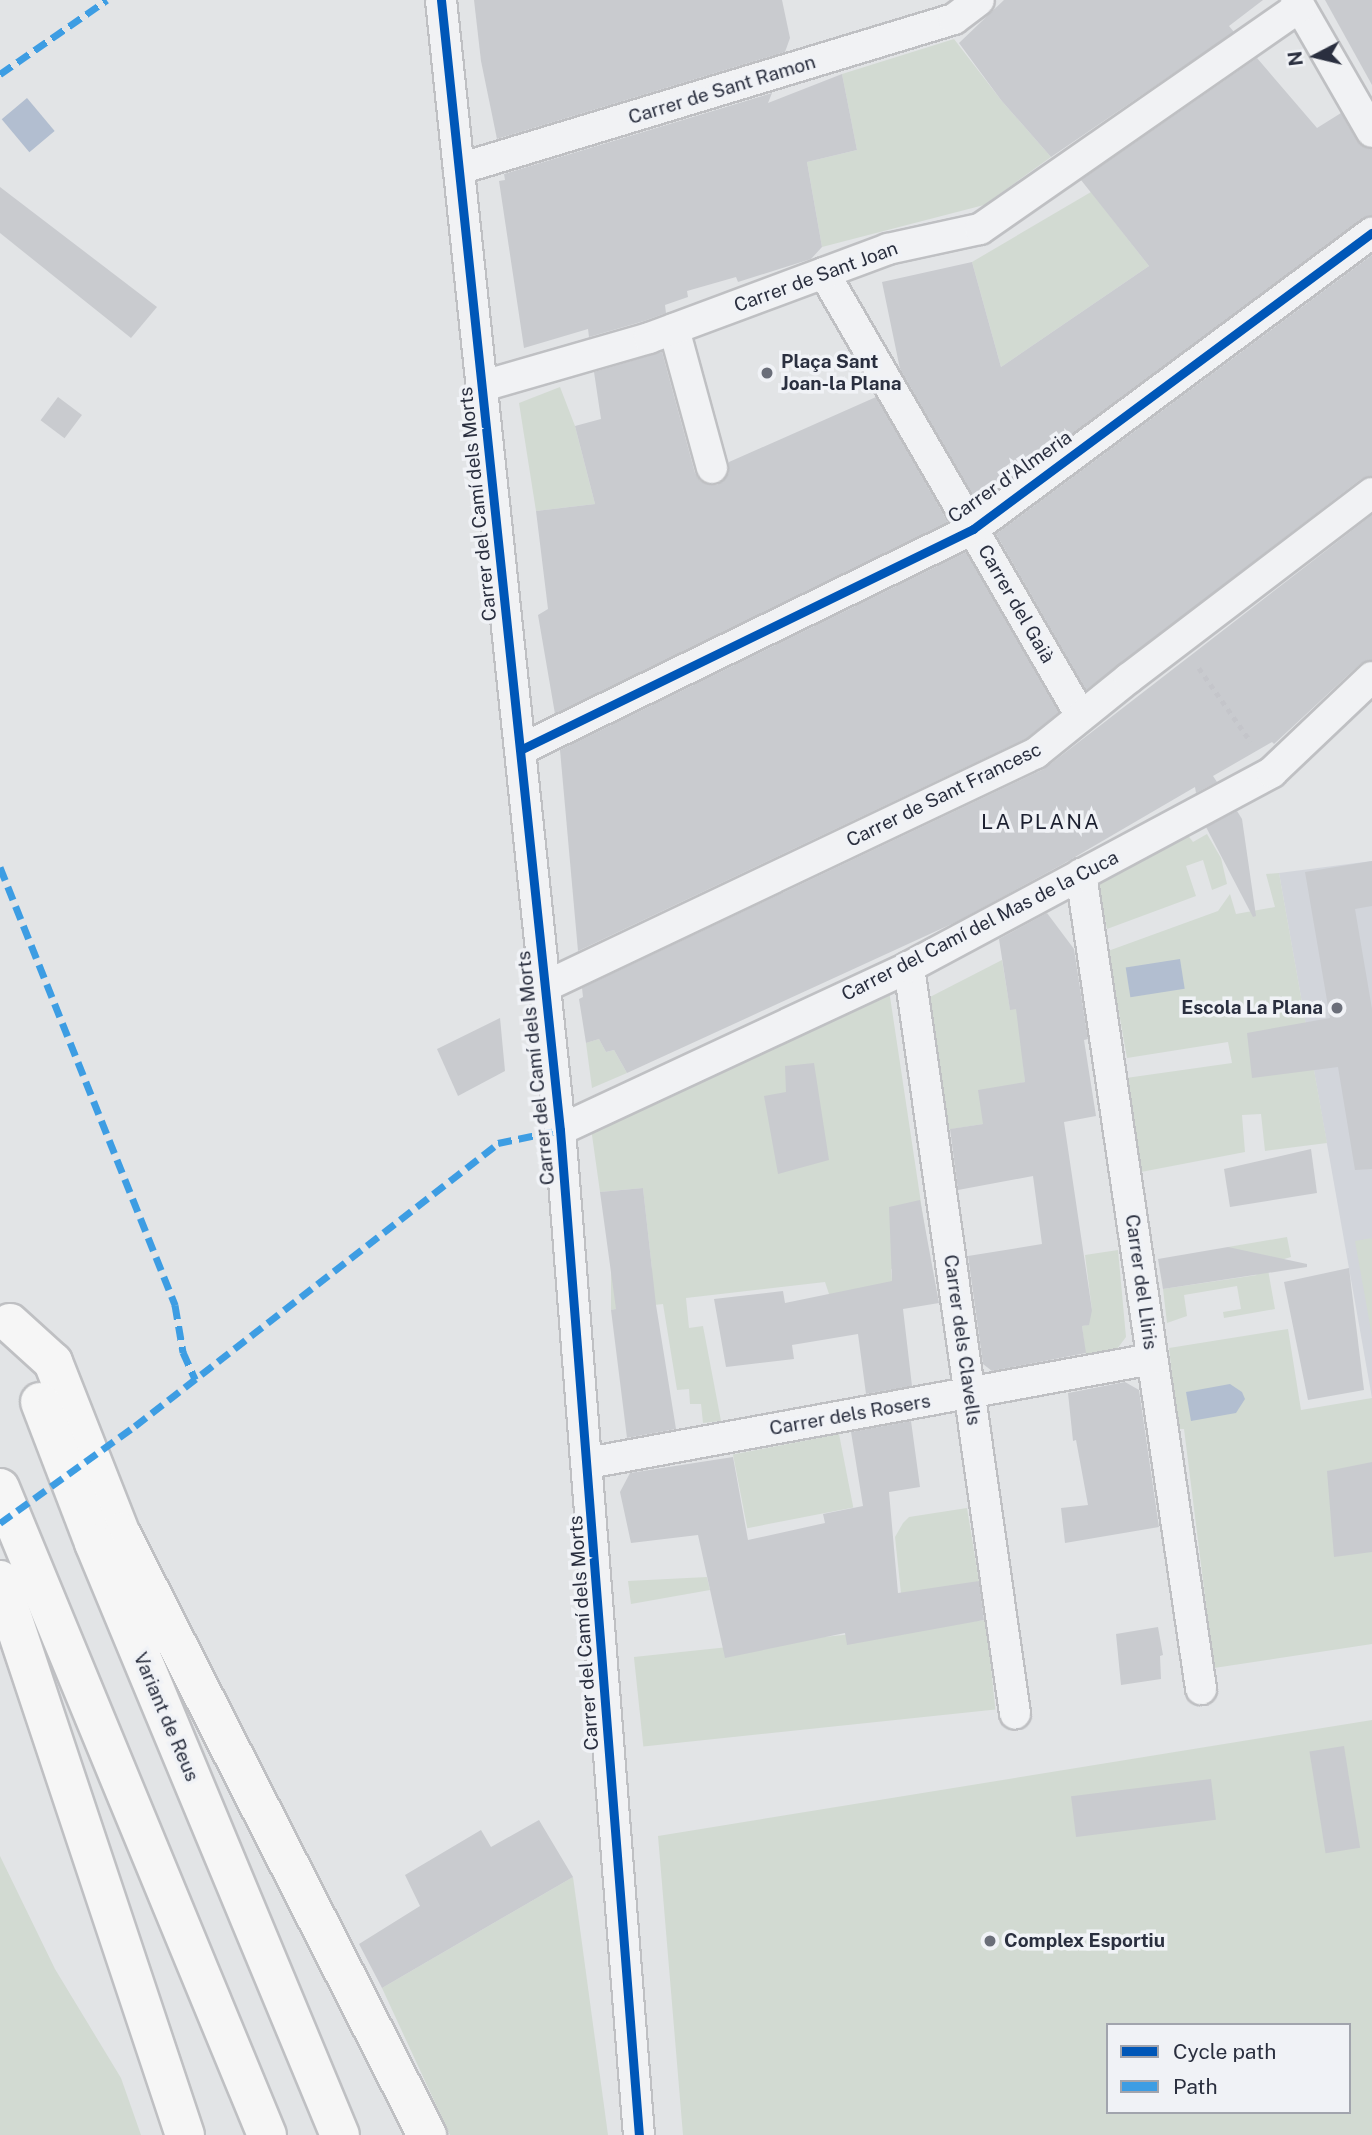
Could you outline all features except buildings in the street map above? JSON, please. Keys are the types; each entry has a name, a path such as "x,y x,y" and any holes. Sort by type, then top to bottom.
{"highway":[{"name":"Variant de Reus","path":"5,1309 99,1556 340,2135"},
{"path":"5,1309 53,1362 120,1532 427,2135"},
{"path":"0,1488 267,2135"},
{"path":"0,1580 185,2135"}],"street":[{"name":"Carrer del Camí dels Morts","path":"441,0 522,749 560,1130 639,2135"},
{"name":"Carrer de Sant Ramon","path":"459,169 954,19 979,0"},
{"path":"1298,4 1372,132"},
{"name":"Carrer de Sant Joan","path":"483,386 674,329 888,249 979,229 1298,4"},
{"name":"Carrer d'Almeria","path":"522,749 973,529 1372,233"},
{"name":"Carrer del Gaià","path":"824,273 1081,716"},
{"path":"674,329 712,468"},
{"name":"Carrer de Sant Francesc","path":"546,986 1036,753 1372,493"},
{"name":"Carrer del Camí del Mas de la Cuca","path":"560,1130 909,967 1272,772 1372,677"},
{"name":"Carrer del Lliris","path":"1081,874 1201,1689"},
{"name":"Carrer dels Clavells","path":"909,967 1015,1713"},
{"name":"Carrer dels Rosers","path":"588,1463 1152,1359"}],"path":[{"path":"1179,640 1251,742"}],"shaded area":[{"path":"954,39 1001,100 1051,157 984,205 822,247 807,162 857,150 842,74"},
{"path":"1091,192 1149,266 1001,367 972,262"},
{"path":"560,387 575,426 595,504 536,511 519,403"},
{"path":"1184,830 1193,842 1207,834 1221,858 1227,884 1212,890 1203,860 1186,866 1196,896 1107,929 1097,879"},
{"name":"Escola La Plana","path":"1372,861 1372,1398 1279,873"},
{"path":"1279,873 1327,1143 1265,1151 1261,1114 1242,1115 1245,1152 1141,1172 1126,1078 1232,1063 1228,1042 1127,1058 1108,951 1218,911 1230,894 1236,914 1275,907 1266,874"},
{"path":"1002,960 1010,1009 1018,1009 1025,1082 1012,1085 983,1124 945,1130 928,998"},
{"path":"889,990 926,1236 927,1264 891,1269 893,1293 829,1294 825,1282 686,1298 689,1328 703,1326 721,1421 703,1423 701,1404 690,1404 689,1389 677,1390 663,1304 611,1310 611,1272 652,1269 643,1188 600,1192 591,1128"},
{"path":"599,1039 606,1052 614,1050 627,1073 592,1088 586,1043"},
{"path":"1287,1237 1291,1257 1267,1264 1275,1309 1224,1318 1223,1312 1241,1309 1237,1286 1184,1295 1187,1316 1167,1323 1163,1289 1257,1275 1228,1247"},
{"path":"1372,1238 1372,1336 1355,1241"},
{"path":"1118,1250 1126,1337 1114,1353 1086,1359 1082,1326 1087,1325 1086,1313 1092,1310 1085,1255"},
{"path":"1288,1329 1301,1410 1372,1398 1372,1644 1214,1668 1184,1429 1178,1429 1169,1348"},
{"path":"839,1434 853,1508 747,1528 733,1455"},
{"path":"967,1508 979,1581 903,1612 895,1537 903,1523 909,1517"},
{"path":"707,1577 710,1590 631,1604 628,1581"},
{"path":"986,1620 995,1710 643,1747 634,1657"},
{"name":"Complex Esportiu","path":"1372,1720 1372,2135 683,2135 658,1836"},
{"path":"0,1856 55,1969 121,2078 141,2135 0,2135"},
{"path":"573,1877 608,2135 450,2135 382,1988"}],"water":[{"path":"27,98 55,131 29,152 2,119"},
{"path":"1180,959 1185,989 1130,997 1126,968"},
{"path":"1230,1384 1242,1392 1245,1399 1236,1413 1191,1421 1186,1392"}],"marked path":[{"path":"0,74 107,0"},
{"path":"0,867 175,1305 183,1352 195,1379"},
{"path":"0,1523 135,1426 498,1143 560,1130"}],"cycle path":[{"path":"441,0 560,1130 639,2135"},
{"path":"522,749 973,529 1372,233"}],"place":[{"name":"Plaça Sant Joan-la Plana","path":"767,373"},
{"name":"Escola La Plana","path":"1337,1008"},
{"name":"Complex Esportiu","path":"990,1941"}],"district":[{"name":"LA PLANA","path":"1041,822"}]}
